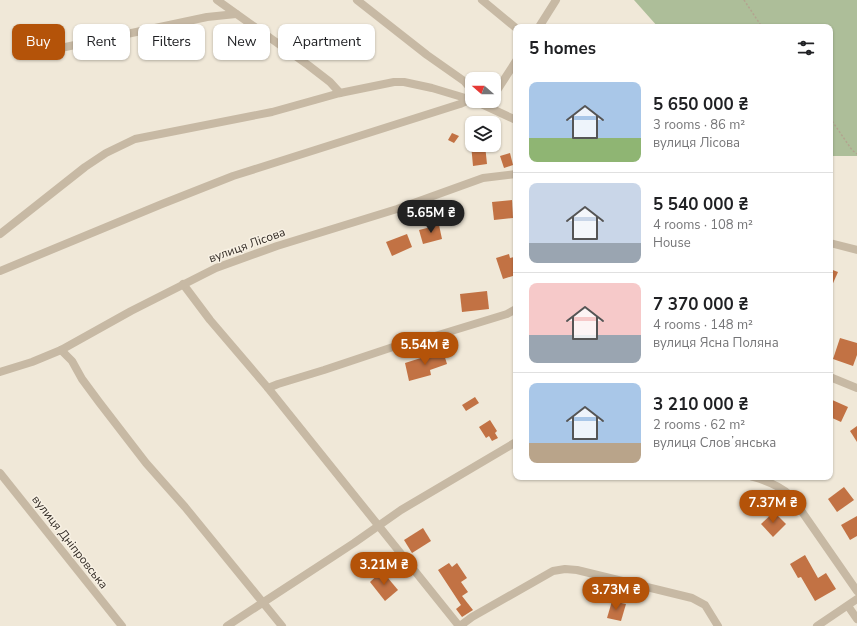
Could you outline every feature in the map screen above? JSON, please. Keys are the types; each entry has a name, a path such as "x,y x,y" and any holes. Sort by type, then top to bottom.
{"street":[{"path":"217,0 308,65 330,82 340,93"},
{"path":"357,0 427,55 465,82"},
{"path":"482,0 513,26"},
{"path":"541,24 556,0"},
{"path":"65,47 207,17 236,14"},
{"path":"501,84 513,66"},
{"path":"0,234 84,167 106,153 135,139 272,112 340,93 383,84 404,82 465,98"},
{"path":"0,271 233,176 465,102"},
{"path":"495,108 513,118"},
{"name":"вулиця Лісова","path":"0,372 32,362 61,350 101,327 216,268 277,246 397,209 483,178 513,174"},
{"path":"833,244 857,250"},
{"path":"183,284 206,315 268,388 460,626 472,617 553,571 565,569 577,570 692,598 705,604 718,626"},
{"path":"268,388 398,345 429,338 513,311"},
{"path":"61,350 72,361 98,402 146,463 185,507 282,626"},
{"path":"833,378 857,388"},
{"path":"227,626 348,547 401,510 513,444"},
{"name":"вулиця Дніпровська","path":"0,473 122,626"},
{"path":"764,480 776,485 791,496 857,591"},
{"path":"817,626 857,599"},
{"path":"848,606 857,619"}],"path":[{"path":"744,0 760,24"},
{"path":"833,122 852,150 857,154"}],"green space":[{"path":"634,0 857,0 857,156 833,156 833,24 655,24"}],"building":[{"path":"452,133 459,136 454,143 448,140"},
{"path":"472,152 486,152 487,164 473,166"},
{"path":"510,153 513,165 504,168 500,156"},
{"path":"512,200 513,218 494,220 492,202"},
{"path":"439,225 442,239 423,244 419,230"},
{"path":"407,234 412,247 392,256 386,242"},
{"path":"509,254 510,258 513,257 513,276 503,279 496,258"},
{"path":"833,270 838,272 833,283"},
{"path":"487,291 489,309 462,312 460,294"},
{"path":"840,338 857,343 857,355 853,366 833,359"},
{"path":"443,351 447,364 430,370 431,375 409,381 405,363"},
{"path":"475,397 479,403 466,411 462,405"},
{"path":"833,400 848,407 841,422 833,418"},
{"path":"490,420 497,431 495,433 498,438 492,441 489,436 486,438 479,427"},
{"path":"857,426 857,442 850,431"},
{"path":"844,487 854,500 837,512 828,499"},
{"path":"774,512 786,524 773,537 761,524"},
{"path":"857,516 857,536 850,540 841,525"},
{"path":"423,528 431,541 412,553 404,540"},
{"path":"805,555 818,578 826,573 836,589 815,601 801,577 798,578 790,564"},
{"path":"449,563 452,567 457,563 467,578 461,582 468,592 462,596 473,610 462,617 456,609 461,605 438,570"},
{"path":"382,571 398,590 385,601 370,582"},
{"path":"612,601 626,604 621,621 607,618"}]}
